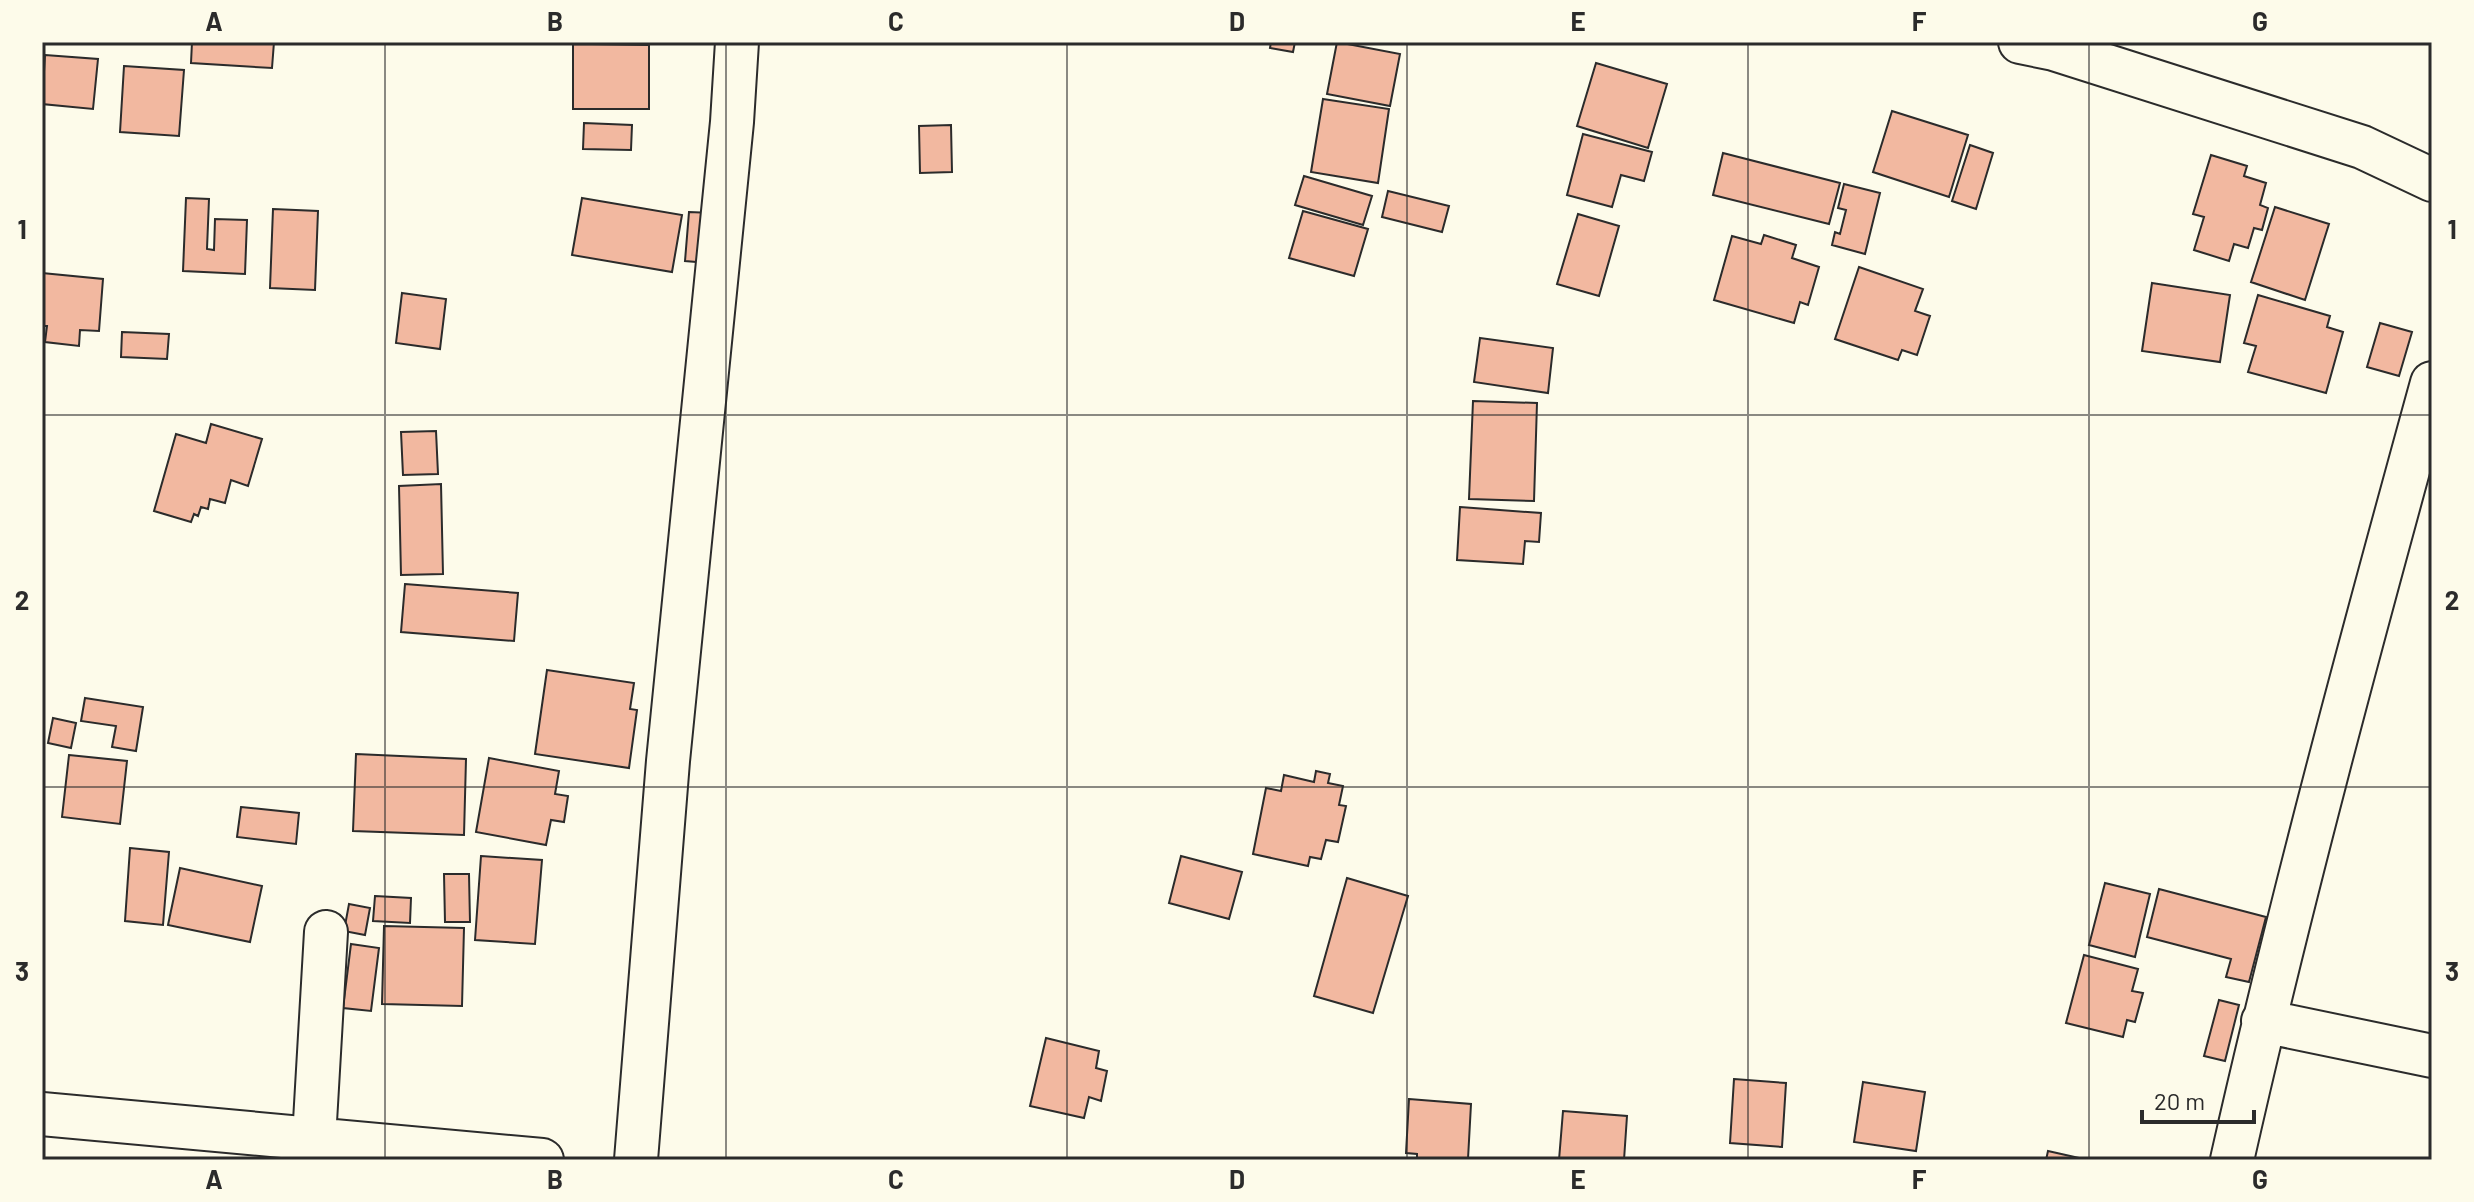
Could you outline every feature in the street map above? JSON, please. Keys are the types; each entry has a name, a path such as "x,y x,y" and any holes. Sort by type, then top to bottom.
{"street":[{"path":"636,1160 668,761 737,42"},
{"path":"2020,42 2054,49 2362,147 2432,180"},
{"path":"2232,1160 2263,1021 2432,383"},
{"path":"314,1139 326,932"},
{"path":"2263,1021 2432,1056"},
{"path":"42,1114 542,1160"}],"building":[{"path":"192,42 274,42 272,68 191,63"},
{"path":"1271,42 1295,42 1293,52 1270,48"},
{"path":"1337,42 1400,54 1390,106 1327,94"},
{"path":"573,44 649,45 649,109 573,109"},
{"path":"45,55 98,59 93,109 42,104"},
{"path":"1596,63 1667,84 1648,148 1577,126"},
{"path":"124,66 184,70 179,136 120,132"},
{"path":"1323,99 1389,109 1378,183 1311,172"},
{"path":"1892,111 1968,135 1949,197 1873,172"},
{"path":"584,123 632,125 631,150 583,149"},
{"path":"951,125 952,172 920,173 919,126"},
{"path":"1583,134 1652,152 1644,181 1621,175 1612,207 1567,195"},
{"path":"1970,145 1993,153 1976,209 1952,201"},
{"path":"1723,153 1840,183 1829,224 1713,195"},
{"path":"2211,155 2247,166 2244,176 2266,183 2260,205 2268,208 2262,230 2254,228 2248,248 2234,244 2229,261 2194,250 2204,217 2193,214"},
{"path":"1304,176 1372,196 1363,225 1295,205"},
{"path":"1844,184 1880,193 1865,254 1832,245 1835,232 1840,234 1846,210 1838,208"},
{"path":"1388,191 1449,206 1442,232 1382,217"},
{"path":"186,198 209,199 207,249 214,250 215,219 247,220 245,274 183,271"},
{"path":"582,198 682,215 672,272 572,255"},
{"path":"2275,207 2329,224 2305,300 2251,282"},
{"path":"273,209 318,211 315,290 270,288"},
{"path":"1303,211 1368,229 1354,276 1289,258"},
{"path":"689,212 712,213 708,263 685,261"},
{"path":"1578,214 1619,226 1599,296 1557,284"},
{"path":"1764,235 1796,245 1792,258 1819,267 1808,305 1800,302 1794,323 1714,300 1732,236 1761,244"},
{"path":"1859,267 1923,289 1915,311 1930,316 1917,355 1902,350 1898,360 1835,339"},
{"path":"42,273 103,279 99,331 80,330 79,346 45,342 47,326 42,326"},
{"path":"2152,283 2230,295 2220,362 2142,351"},
{"path":"402,293 446,299 440,349 396,343"},
{"path":"2258,295 2330,316 2327,327 2343,332 2326,393 2248,372 2256,346 2244,343"},
{"path":"2380,323 2412,332 2399,376 2367,367"},
{"path":"122,332 169,334 167,359 121,357"},
{"path":"1480,338 1553,348 1548,393 1474,382"},
{"path":"1473,401 1537,403 1534,501 1469,499"},
{"path":"211,424 262,439 248,486 231,480 225,503 210,499 208,509 201,507 198,516 194,514 191,522 154,511 176,434 206,443"},
{"path":"436,431 438,474 403,475 401,432"},
{"path":"441,484 443,574 401,575 399,486"},
{"path":"1460,507 1541,513 1539,542 1525,541 1523,564 1457,560"},
{"path":"405,584 518,593 514,641 401,632"},
{"path":"547,670 634,683 630,709 637,710 629,768 535,754"},
{"path":"85,698 143,707 136,751 112,747 116,726 81,721"},
{"path":"53,718 76,723 71,748 48,743"},
{"path":"356,754 466,759 464,835 353,831"},
{"path":"69,755 127,761 120,824 62,817"},
{"path":"489,758 559,771 555,794 568,796 564,822 551,820 546,845 476,832"},
{"path":"1316,771 1330,774 1328,783 1343,786 1339,805 1346,806 1338,842 1326,840 1321,859 1310,857 1308,866 1253,854 1266,788 1281,791 1284,775 1314,782"},
{"path":"241,807 299,813 296,844 237,837"},
{"path":"130,848 169,852 163,925 125,921"},
{"path":"481,856 542,860 535,944 475,940"},
{"path":"1181,856 1242,872 1229,919 1169,903"},
{"path":"180,868 262,886 250,942 168,925"},
{"path":"444,874 469,874 470,922 445,922"},
{"path":"1347,878 1408,896 1373,1013 1314,996"},
{"path":"2105,883 2150,894 2135,957 2089,945"},
{"path":"2159,889 2266,917 2249,982 2226,977 2231,959 2147,937"},
{"path":"375,896 411,898 410,923 373,921"},
{"path":"349,904 370,908 365,935 344,931"},
{"path":"384,926 464,928 462,1006 382,1004"},
{"path":"351,944 379,948 371,1011 343,1008"},
{"path":"2084,955 2138,969 2132,991 2143,993 2135,1022 2127,1020 2123,1037 2066,1023"},
{"path":"2219,1000 2239,1005 2225,1061 2204,1056"},
{"path":"1046,1038 1099,1051 1096,1068 1107,1071 1101,1101 1089,1097 1084,1118 1030,1106"},
{"path":"1734,1079 1786,1083 1782,1147 1730,1143"},
{"path":"1863,1082 1925,1092 1916,1151 1854,1142"},
{"path":"1409,1099 1471,1104 1468,1159 1417,1160 1417,1154 1406,1153"},
{"path":"1563,1111 1627,1116 1624,1160 1559,1160"},
{"path":"2048,1151 2088,1160 2046,1160"}]}
